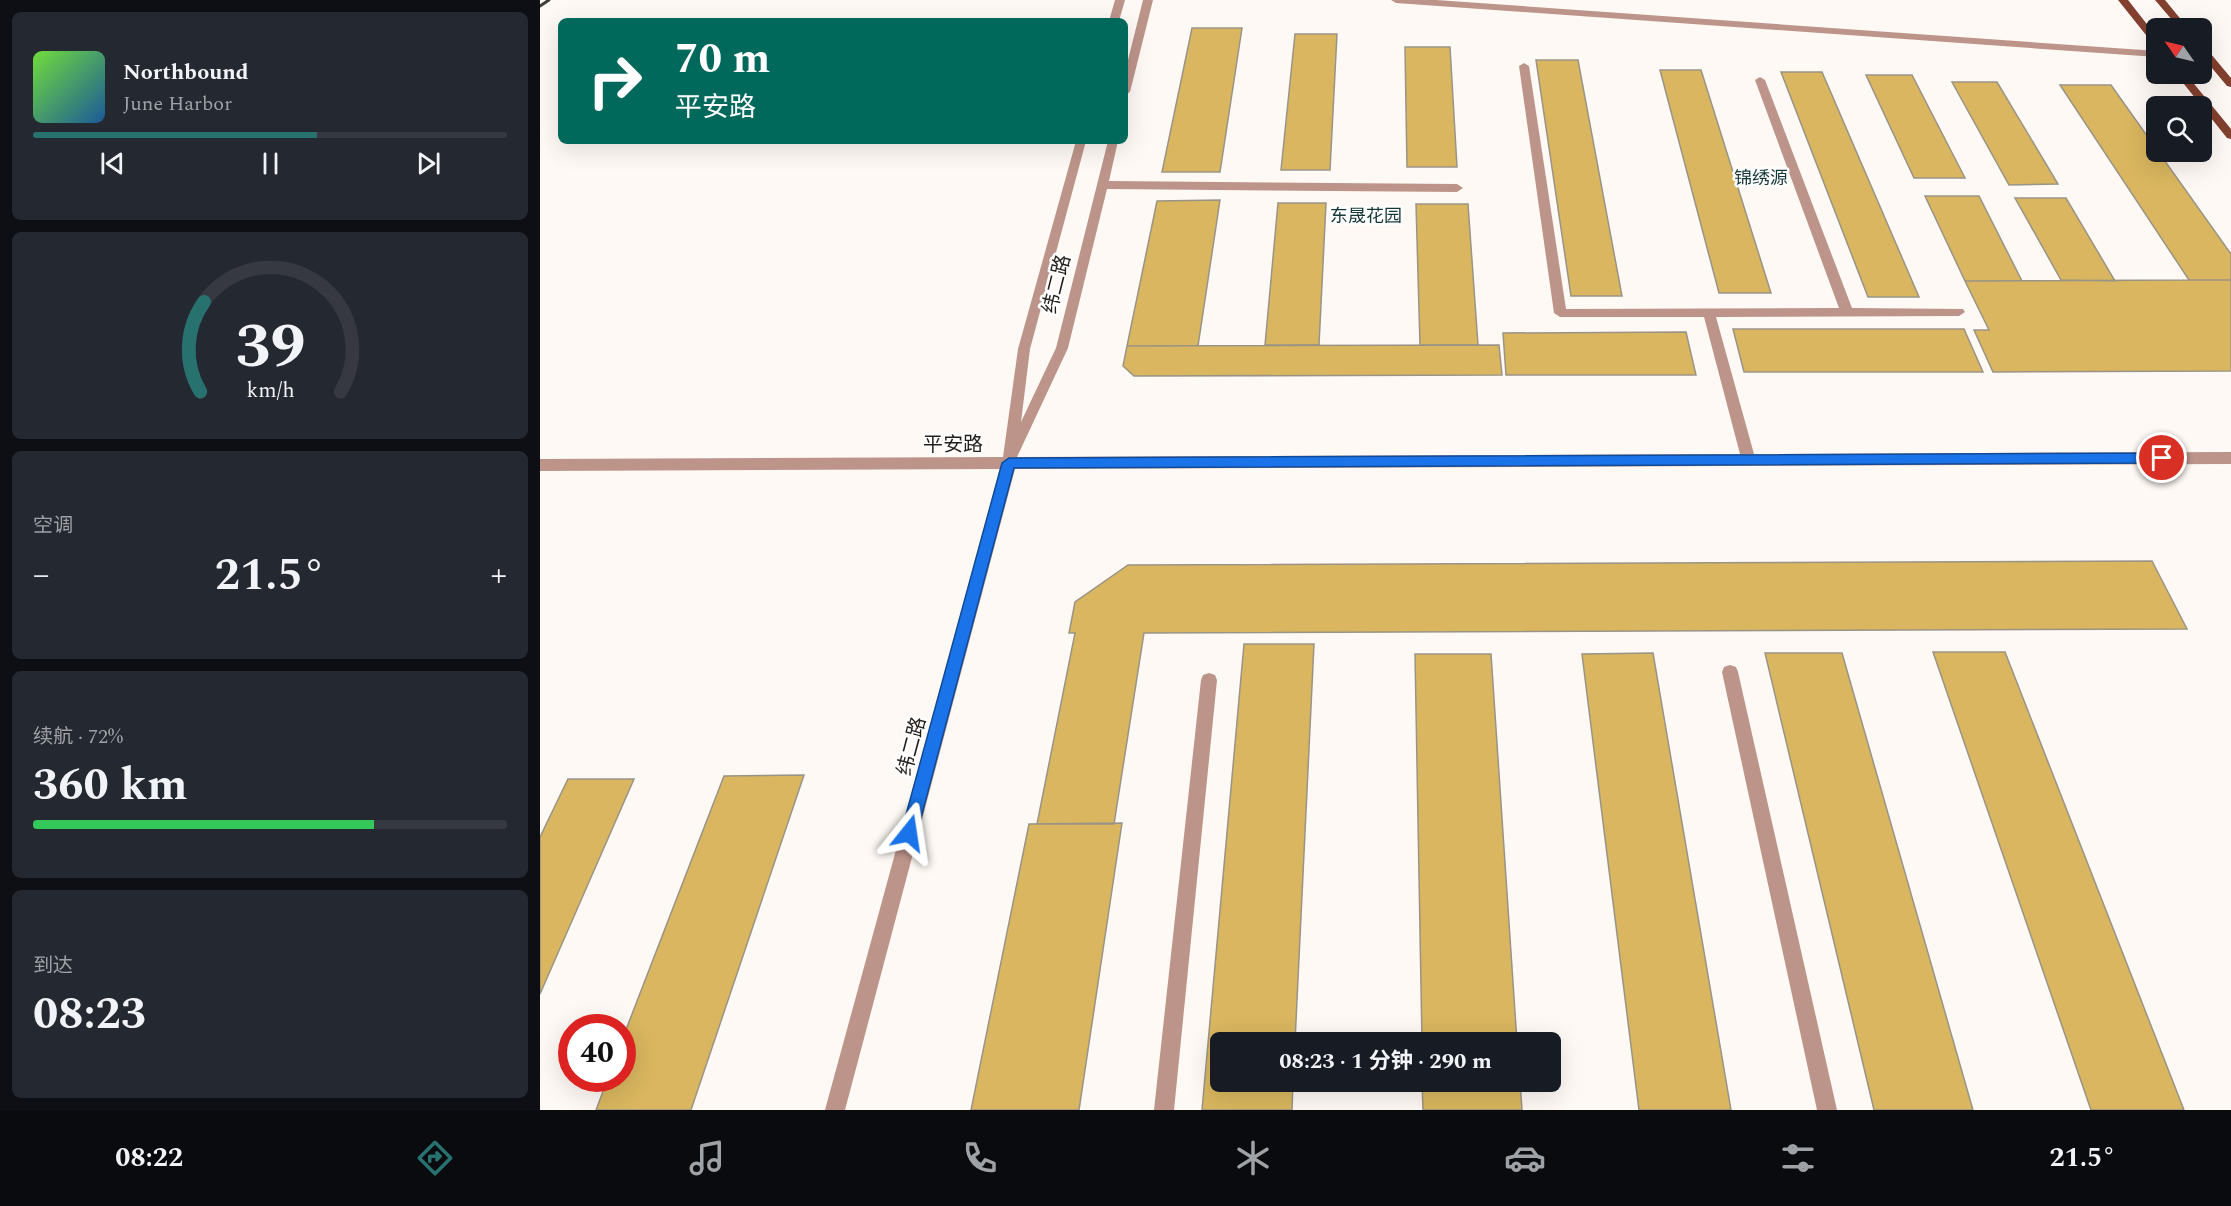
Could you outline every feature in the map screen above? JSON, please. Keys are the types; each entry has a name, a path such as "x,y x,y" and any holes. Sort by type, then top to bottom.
{"main road":[{"path":"2123,0 2146,29"},
{"path":"2160,0 2175,18"},
{"path":"2212,62 2231,84"},
{"path":"2189,84 2231,136"}],"street":[{"path":"1115,18 1120,0"},
{"path":"1128,80 1148,0"},
{"path":"1396,0 2146,53"},
{"path":"1524,66 1560,313 1959,312"},
{"path":"1760,80 1847,312"},
{"name":"纬二路","path":"835,1110 1009,463 1024,349 1080,144"},
{"name":"纬二路","path":"1009,463 1062,348 1112,144"},
{"path":"1102,185 1457,188"},
{"path":"1709,313 1748,460"},
{"name":"平安路","path":"540,465 2231,458"},
{"path":"1730,672 1827,1110"},
{"path":"1164,1110 1209,680"}],"building":[{"path":"1192,28 1242,28 1220,172 1162,172"},
{"path":"1295,34 1337,34 1330,170 1281,170"},
{"path":"1405,47 1450,47 1457,167 1407,167"},
{"path":"1536,60 1578,60 1622,296 1571,296"},
{"path":"1660,70 1701,70 1771,293 1719,293"},
{"path":"1781,72 1822,72 1919,297 1868,297"},
{"path":"1866,75 1912,75 1965,178 1914,178"},
{"path":"1952,82 1997,82 2058,184 2009,185"},
{"path":"2060,85 2111,85 2146,134 2146,162 2166,162 2231,254 2231,280 2189,280"},
{"path":"1925,196 1979,196 2022,281 1965,281"},
{"path":"2015,198 2066,198 2115,281 2061,280"},
{"path":"1220,200 1198,346 1127,346 1157,201"},
{"path":"1278,203 1326,203 1319,345 1265,345"},
{"path":"1416,204 1468,204 1478,345 1420,345"},
{"path":"2231,280 2231,371 1993,372 1974,330 1989,330 1965,281"},
{"path":"1733,329 1964,329 1983,372 1744,372"},
{"path":"1686,332 1696,375 1506,375 1503,333"},
{"path":"1499,345 1502,375 1134,376 1123,366 1127,346"},
{"path":"2152,561 2187,629 1144,633 1114,824 1037,824 1075,633 1069,633 1075,602 1128,565"},
{"path":"1244,644 1314,644 1295,1032 1210,1032 1210,1092 1293,1092 1292,1110 1202,1110"},
{"path":"1933,652 2005,652 2184,1110 2091,1110"},
{"path":"1653,653 1731,1110 1639,1110 1582,654"},
{"path":"1765,653 1842,653 1973,1110 1874,1110"},
{"path":"1415,654 1491,654 1516,1032 1422,1032"},
{"path":"804,775 691,1110 596,1110 603,1092 636,1092 636,1014 632,1014 724,776"},
{"path":"568,779 634,779 540,994 540,837"},
{"path":"1122,823 1079,1110 971,1110 1029,824"},
{"path":"1422,1092 1521,1092 1522,1110 1423,1110"}],"railway":[{"path":"540,6 549,0"}],"district":[{"name":"锦绣源","path":"1761,178"},
{"name":"东晟花园","path":"1366,216"}],"route":[{"path":"909,833 1009,463 2162,458"}]}
